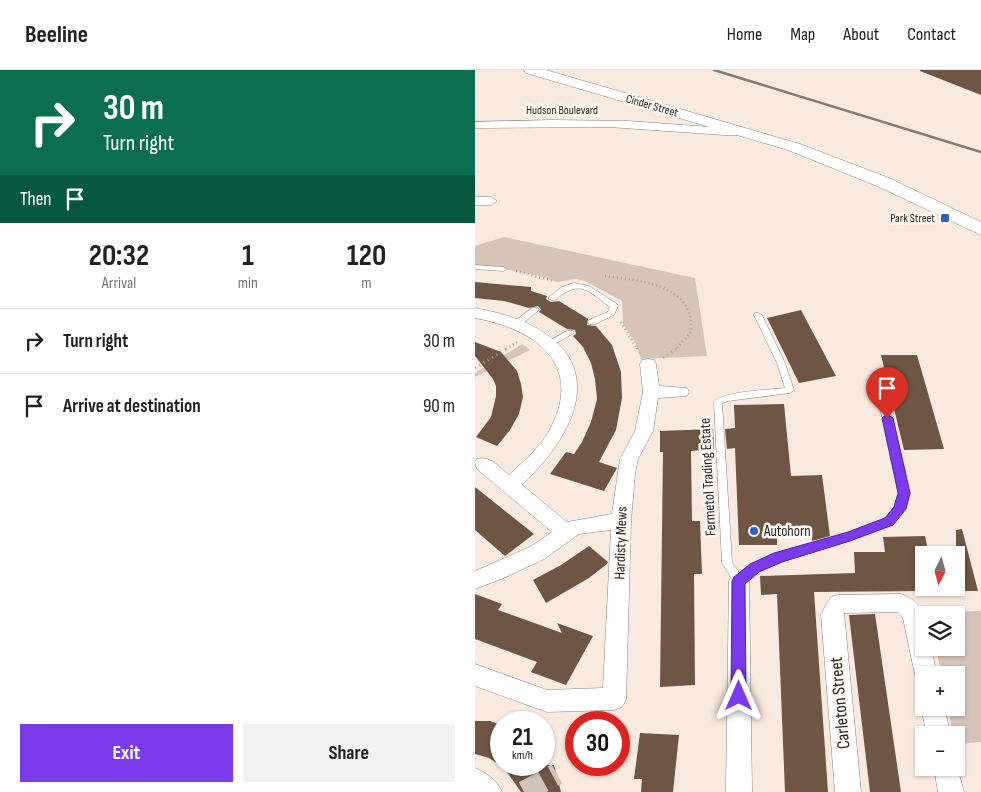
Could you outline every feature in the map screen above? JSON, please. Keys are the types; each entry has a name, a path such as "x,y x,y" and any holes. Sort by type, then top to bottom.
{"street":[{"name":"Cinder Street","path":"531,70 772,142 907,195 981,229"},
{"name":"Hudson Boulevard","path":"475,125 565,122 629,124 720,133 739,132"},
{"path":"475,201 491,201"},
{"path":"475,313 500,317 535,331 550,343 561,356 567,368 570,391 567,410 557,433 542,454 510,485"},
{"name":"Hardisty Mews","path":"475,675 547,701 614,699 621,520 629,459 643,431 651,392 648,362"},
{"path":"651,392 681,392"},
{"path":"483,464 566,532"},
{"path":"475,580 537,553 566,532 583,525 621,520"},
{"path":"739,581 739,792"},
{"name":"Carleton Street","path":"848,792 832,614 839,604 901,603 913,613 924,666"},
{"path":"948,776 951,792"},
{"path":"475,780 489,792"}],"lane":[{"path":"475,267 503,269"},
{"path":"552,298 567,287 581,286 614,306 611,312 592,322"},
{"path":"518,323 535,310"},
{"name":"Fermetol Trading Estate","path":"739,581 727,563 719,402 726,398 791,390 781,363 758,315"},
{"path":"550,343 570,333"},
{"path":"739,581 755,568 779,557 850,536 889,521 900,509 904,493 900,470 876,375"}],"path":[{"path":"503,269 539,276 567,287"},
{"path":"605,276 660,286 677,295 689,313 691,332 667,358 648,362 641,358 635,342 623,324 611,312"},
{"path":"475,368 535,331"}],"shaded area":[{"path":"504,237 695,278 707,356 641,359 635,342 623,324 622,301 585,281 576,279 557,282 510,270 475,267 475,246"},
{"path":"522,344 530,350 475,377 475,373"},
{"path":"981,611 981,742 965,743 965,726 951,726 949,716 965,716 965,666 940,666 938,656 965,656 965,612"}],"building":[{"path":"981,70 981,95 920,71"},
{"path":"475,282 531,287 531,291 547,296 546,299 551,302 559,301 588,319 587,325 596,326 612,345 621,372 622,398 616,430 599,462 617,468 604,491 550,474 566,452 574,454 582,442 591,422 597,399 591,363 583,347 573,336 576,334 575,330 567,329 539,312 541,309 538,306 529,308 504,301 475,298"},
{"path":"801,310 836,376 799,383 767,318"},
{"path":"475,342 501,352 517,371 521,384 523,397 519,414 510,430 497,446 476,437 491,417 496,396 496,386 493,379 475,356"},
{"path":"881,355 917,355 944,449 904,450"},
{"path":"784,404 791,476 822,475 830,536 812,541 812,536 777,536 777,545 739,545 735,448 727,449 725,429 735,428 734,405"},
{"path":"713,429 714,449 691,451 692,521 700,521 702,574 694,574 695,685 660,687 663,452 660,452 660,431"},
{"path":"475,487 534,534 505,556 475,530"},
{"path":"962,529 978,591 965,591 965,546 956,546 956,530"},
{"path":"925,536 927,546 915,546 915,591 814,592 828,792 785,792 777,594 761,595 760,576 855,573 854,552 885,552 883,537"},
{"path":"589,546 608,562 607,564 589,578 546,603 533,580 561,565"},
{"path":"475,594 502,604 498,610 562,633 557,623 593,636 566,685 531,672 537,662 475,639"},
{"path":"875,614 901,792 870,792 849,615"},
{"path":"475,721 490,721 490,759 475,754"},
{"path":"640,733 679,735 673,792 641,792 642,779 634,779"},
{"path":"555,769 561,792 521,792 510,776 555,776"}],"tunnel":[{"path":"524,792 557,774"}],"railway":[{"path":"714,70 981,152"}],"place":[{"name":"Park Street","path":"945,218"},
{"name":"Autohorn","path":"754,531"}],"route":[{"path":"739,696 739,581 755,568 779,557 850,536 889,521 900,509 904,493 887,418"}]}
